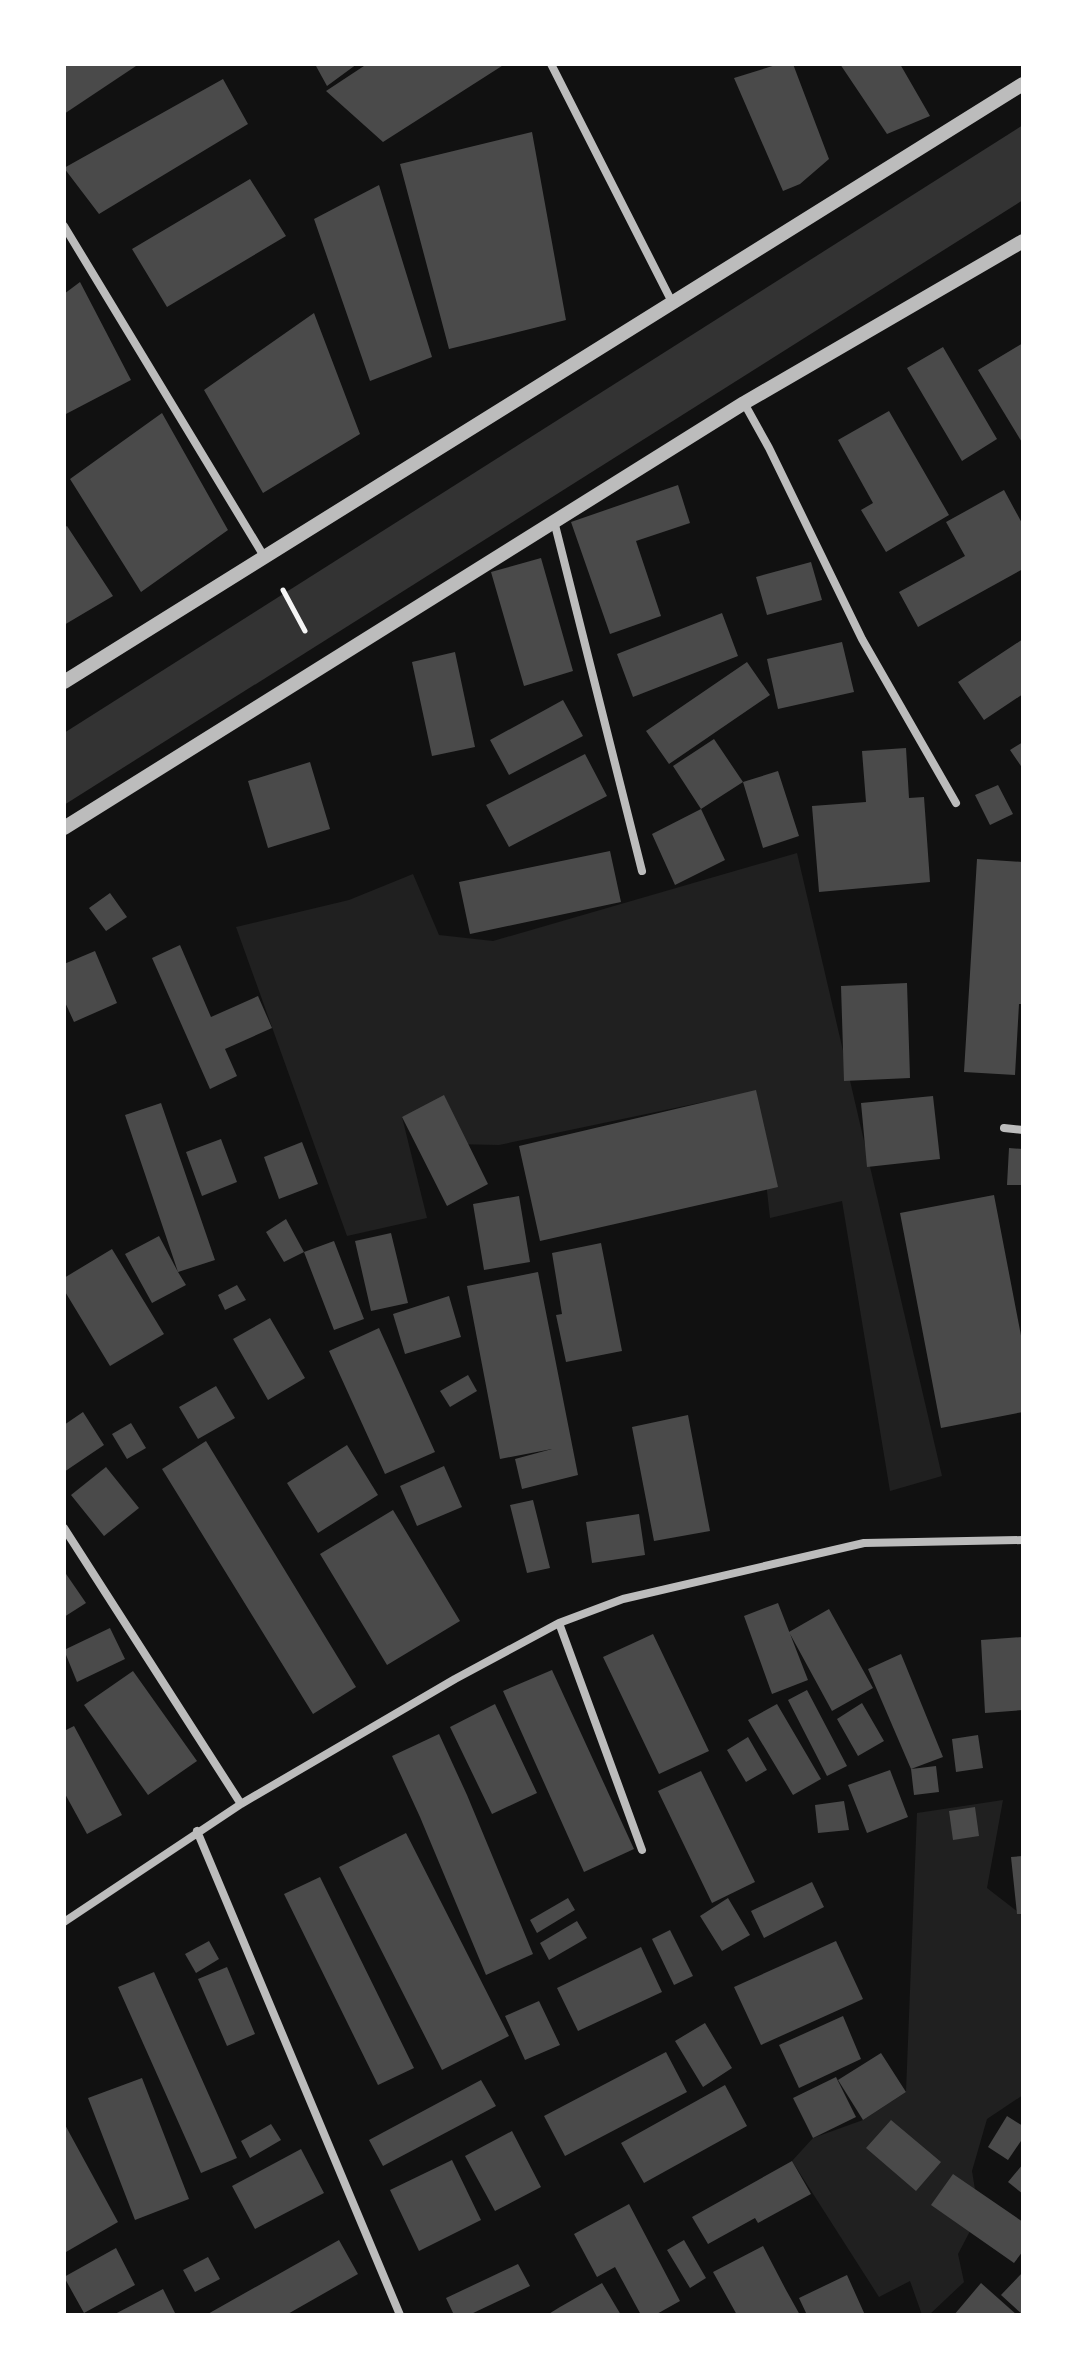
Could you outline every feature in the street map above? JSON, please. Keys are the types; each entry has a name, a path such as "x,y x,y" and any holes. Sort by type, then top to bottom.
{"street":[{"path":"551,64 673,304"},
{"path":"64,682 1023,84"},
{"path":"64,226 265,558"},
{"path":"64,828 744,403 1023,241"},
{"path":"744,403 862,639 956,803"},
{"path":"554,520 642,871"},
{"path":"1004,1128 1023,1130"},
{"path":"64,1528 241,1804"},
{"path":"64,1922 241,1804 455,1679 559,1623 623,1599 864,1543 1023,1540"},
{"path":"559,1623 642,1850"},
{"path":"197,1831 400,2315"}],"shaded area":[{"path":"1023,125 1023,200 64,805 64,733"},
{"path":"797,853 942,1476 890,1491 842,1201 770,1218 756,1091 499,1145 453,1144 402,1117 427,1218 347,1236 236,927 349,900 413,874 439,935 493,941"},
{"path":"1003,1800 987,1888 1023,1916 1023,2095 987,2119 972,2171 979,2214 958,2254 964,2282 929,2315 922,2315 910,2281 879,2297 792,2161 813,2138 863,2120 906,2092 917,1813"}],"building":[{"path":"64,64 139,64 64,114"},
{"path":"357,64 327,86 316,66"},
{"path":"367,64 505,64 383,142 326,91"},
{"path":"779,64 793,64 829,159 800,184 783,191 734,78"},
{"path":"840,64 900,64 930,116 887,134"},
{"path":"223,79 248,124 99,214 64,168"},
{"path":"532,132 566,320 449,349 400,164"},
{"path":"250,179 286,236 167,307 132,249"},
{"path":"379,185 432,357 370,381 314,219"},
{"path":"80,282 131,380 64,415 64,294"},
{"path":"314,313 360,434 263,493 204,390"},
{"path":"1023,343 1023,444 978,370"},
{"path":"943,347 997,439 962,461 907,368"},
{"path":"889,411 949,515 886,552 861,510 873,503 838,440"},
{"path":"162,413 228,530 141,592 70,479"},
{"path":"678,485 690,523 636,541 661,616 610,634 571,522"},
{"path":"1004,490 1023,525 1023,569 918,627 899,592 965,556 946,522"},
{"path":"67,526 113,596 64,625 64,528"},
{"path":"541,558 573,671 524,686 491,572"},
{"path":"811,562 822,600 767,615 756,577"},
{"path":"722,613 738,656 633,697 617,654"},
{"path":"1023,639 1023,694 984,720 958,682"},
{"path":"842,642 854,692 778,709 767,659"},
{"path":"455,652 475,747 432,756 412,662"},
{"path":"747,662 770,695 669,764 646,731"},
{"path":"563,700 583,736 509,775 490,740"},
{"path":"714,739 743,782 701,809 673,766"},
{"path":"1023,742 1023,769 1010,750"},
{"path":"906,748 909,798 924,797 930,882 819,892 812,806 866,802 862,751"},
{"path":"585,754 607,796 509,847 486,805"},
{"path":"310,762 330,829 268,848 248,781"},
{"path":"778,771 799,836 763,848 743,782"},
{"path":"998,785 1013,814 990,825 975,795"},
{"path":"701,809 725,860 675,885 652,834"},
{"path":"610,851 621,902 470,934 459,882"},
{"path":"977,859 1023,862 1023,1004 1019,1004 1015,1075 964,1072"},
{"path":"110,893 127,917 106,931 89,908"},
{"path":"180,945 211,1017 258,996 272,1028 225,1049 237,1076 210,1089 152,958"},
{"path":"95,951 117,1003 74,1022 64,1000 64,964"},
{"path":"907,983 910,1078 844,1081 841,986"},
{"path":"756,1090 778,1187 540,1241 519,1146"},
{"path":"444,1095 488,1184 447,1206 402,1117"},
{"path":"933,1096 940,1159 867,1167 861,1103"},
{"path":"161,1103 215,1260 178,1272 125,1115"},
{"path":"221,1139 237,1182 202,1196 186,1152"},
{"path":"302,1142 318,1184 279,1199 264,1157"},
{"path":"1009,1148 1023,1149 1023,1185 1007,1185"},
{"path":"994,1195 1023,1346 1023,1412 941,1428 900,1213"},
{"path":"519,1196 530,1262 484,1270 473,1204"},
{"path":"286,1219 304,1252 284,1262 266,1232"},
{"path":"391,1233 408,1303 371,1311 355,1241"},
{"path":"159,1236 186,1285 152,1303 125,1254"},
{"path":"334,1241 364,1319 334,1330 304,1252"},
{"path":"601,1243 622,1351 566,1362 556,1315 562,1314 552,1253"},
{"path":"112,1249 164,1334 110,1366 64,1290 64,1278"},
{"path":"538,1272 578,1475 522,1489 515,1459 552,1449 500,1459 467,1286"},
{"path":"237,1285 246,1300 225,1310 218,1295"},
{"path":"449,1296 461,1337 405,1354 393,1314"},
{"path":"270,1318 305,1378 268,1400 233,1339"},
{"path":"379,1328 435,1452 385,1474 329,1351"},
{"path":"468,1375 477,1391 450,1407 440,1391"},
{"path":"216,1386 235,1418 198,1439 179,1407"},
{"path":"83,1412 104,1445 64,1472 64,1425"},
{"path":"688,1415 710,1531 654,1541 632,1427"},
{"path":"131,1423 146,1448 127,1459 112,1434"},
{"path":"206,1441 356,1687 313,1714 162,1469"},
{"path":"347,1445 378,1495 318,1533 287,1483"},
{"path":"444,1466 462,1507 417,1526 400,1486"},
{"path":"106,1467 139,1508 104,1536 71,1495"},
{"path":"533,1500 550,1568 527,1573 510,1505"},
{"path":"393,1510 460,1621 387,1665 320,1554"},
{"path":"639,1514 645,1555 592,1563 586,1522"},
{"path":"64,1571 86,1603 64,1617"},
{"path":"778,1603 808,1680 772,1694 744,1616"},
{"path":"829,1609 873,1688 832,1711 789,1632"},
{"path":"110,1628 125,1659 77,1682 64,1650"},
{"path":"653,1634 709,1751 659,1774 603,1657"},
{"path":"1023,1637 1023,1710 985,1713 981,1640"},
{"path":"901,1654 943,1757 911,1769 868,1669"},
{"path":"552,1670 634,1849 584,1872 503,1691"},
{"path":"133,1671 197,1761 148,1795 84,1705"},
{"path":"807,1690 847,1766 827,1776 788,1700"},
{"path":"862,1703 884,1741 858,1756 837,1719"},
{"path":"495,1704 537,1793 492,1814 450,1727"},
{"path":"777,1704 821,1779 793,1795 748,1720"},
{"path":"74,1726 122,1815 87,1834 64,1792 64,1731"},
{"path":"439,1734 533,1954 486,1975 392,1756"},
{"path":"978,1735 983,1768 956,1772 952,1739"},
{"path":"748,1737 767,1770 746,1782 727,1750"},
{"path":"936,1766 939,1792 914,1795 911,1769"},
{"path":"890,1770 908,1817 867,1833 848,1785"},
{"path":"701,1771 755,1882 712,1903 658,1791"},
{"path":"844,1801 849,1830 818,1833 815,1805"},
{"path":"975,1807 979,1836 953,1840 949,1811"},
{"path":"406,1833 509,2036 442,2070 339,1867"},
{"path":"1023,1856 1023,1914 1017,1914 1011,1857"},
{"path":"320,1877 414,2068 378,2085 284,1894"},
{"path":"812,1882 824,1907 764,1938 751,1911"},
{"path":"568,1898 575,1910 537,1933 530,1920"},
{"path":"728,1898 750,1935 722,1951 700,1916"},
{"path":"577,1921 587,1938 549,1960 540,1943"},
{"path":"670,1930 693,1976 674,1985 652,1939"},
{"path":"209,1941 219,1959 196,1973 185,1954"},
{"path":"836,1941 863,1999 761,2045 734,1987"},
{"path":"641,1947 662,1992 578,2031 557,1988"},
{"path":"227,1967 255,2034 227,2046 198,1979"},
{"path":"154,1972 237,2158 201,2173 118,1987"},
{"path":"539,2001 560,2045 525,2060 505,2016"},
{"path":"843,2016 861,2059 799,2088 779,2045"},
{"path":"705,2023 732,2068 703,2087 675,2041"},
{"path":"666,2052 687,2092 565,2156 544,2116"},
{"path":"881,2053 906,2092 863,2120 838,2080"},
{"path":"836,2077 856,2117 813,2138 793,2098"},
{"path":"142,2078 189,2199 135,2220 88,2098"},
{"path":"481,2080 496,2106 383,2166 369,2140"},
{"path":"725,2085 747,2126 644,2183 621,2143"},
{"path":"1007,2116 1023,2126 1023,2138 1008,2160 988,2147"},
{"path":"891,2120 941,2162 916,2191 866,2148"},
{"path":"64,2123 118,2222 66,2252 64,2248"},
{"path":"271,2124 281,2140 250,2158 241,2141"},
{"path":"512,2131 541,2187 495,2211 465,2156"},
{"path":"301,2149 324,2193 255,2229 232,2186"},
{"path":"452,2160 481,2220 419,2251 390,2190"},
{"path":"792,2161 811,2194 758,2223 755,2218 708,2244 692,2217"},
{"path":"1023,2164 1023,2194 1008,2182"},
{"path":"953,2174 1023,2222 1023,2251 1014,2263 931,2205"},
{"path":"629,2204 680,2301 655,2315 641,2315 615,2267 597,2277 574,2234"},
{"path":"339,2240 358,2274 286,2315 206,2315"},
{"path":"684,2240 706,2278 690,2288 667,2250"},
{"path":"763,2246 800,2315 737,2315 713,2272"},
{"path":"116,2248 135,2285 84,2313 64,2277"},
{"path":"208,2257 220,2279 195,2292 183,2270"},
{"path":"518,2264 530,2286 469,2315 454,2315 446,2298"},
{"path":"1023,2272 1023,2315 1001,2295"},
{"path":"847,2275 865,2315 807,2315 799,2298"},
{"path":"602,2283 621,2315 547,2315 560,2307"},
{"path":"981,2283 1017,2315 954,2315"},
{"path":"163,2289 176,2315 113,2315"}]}
